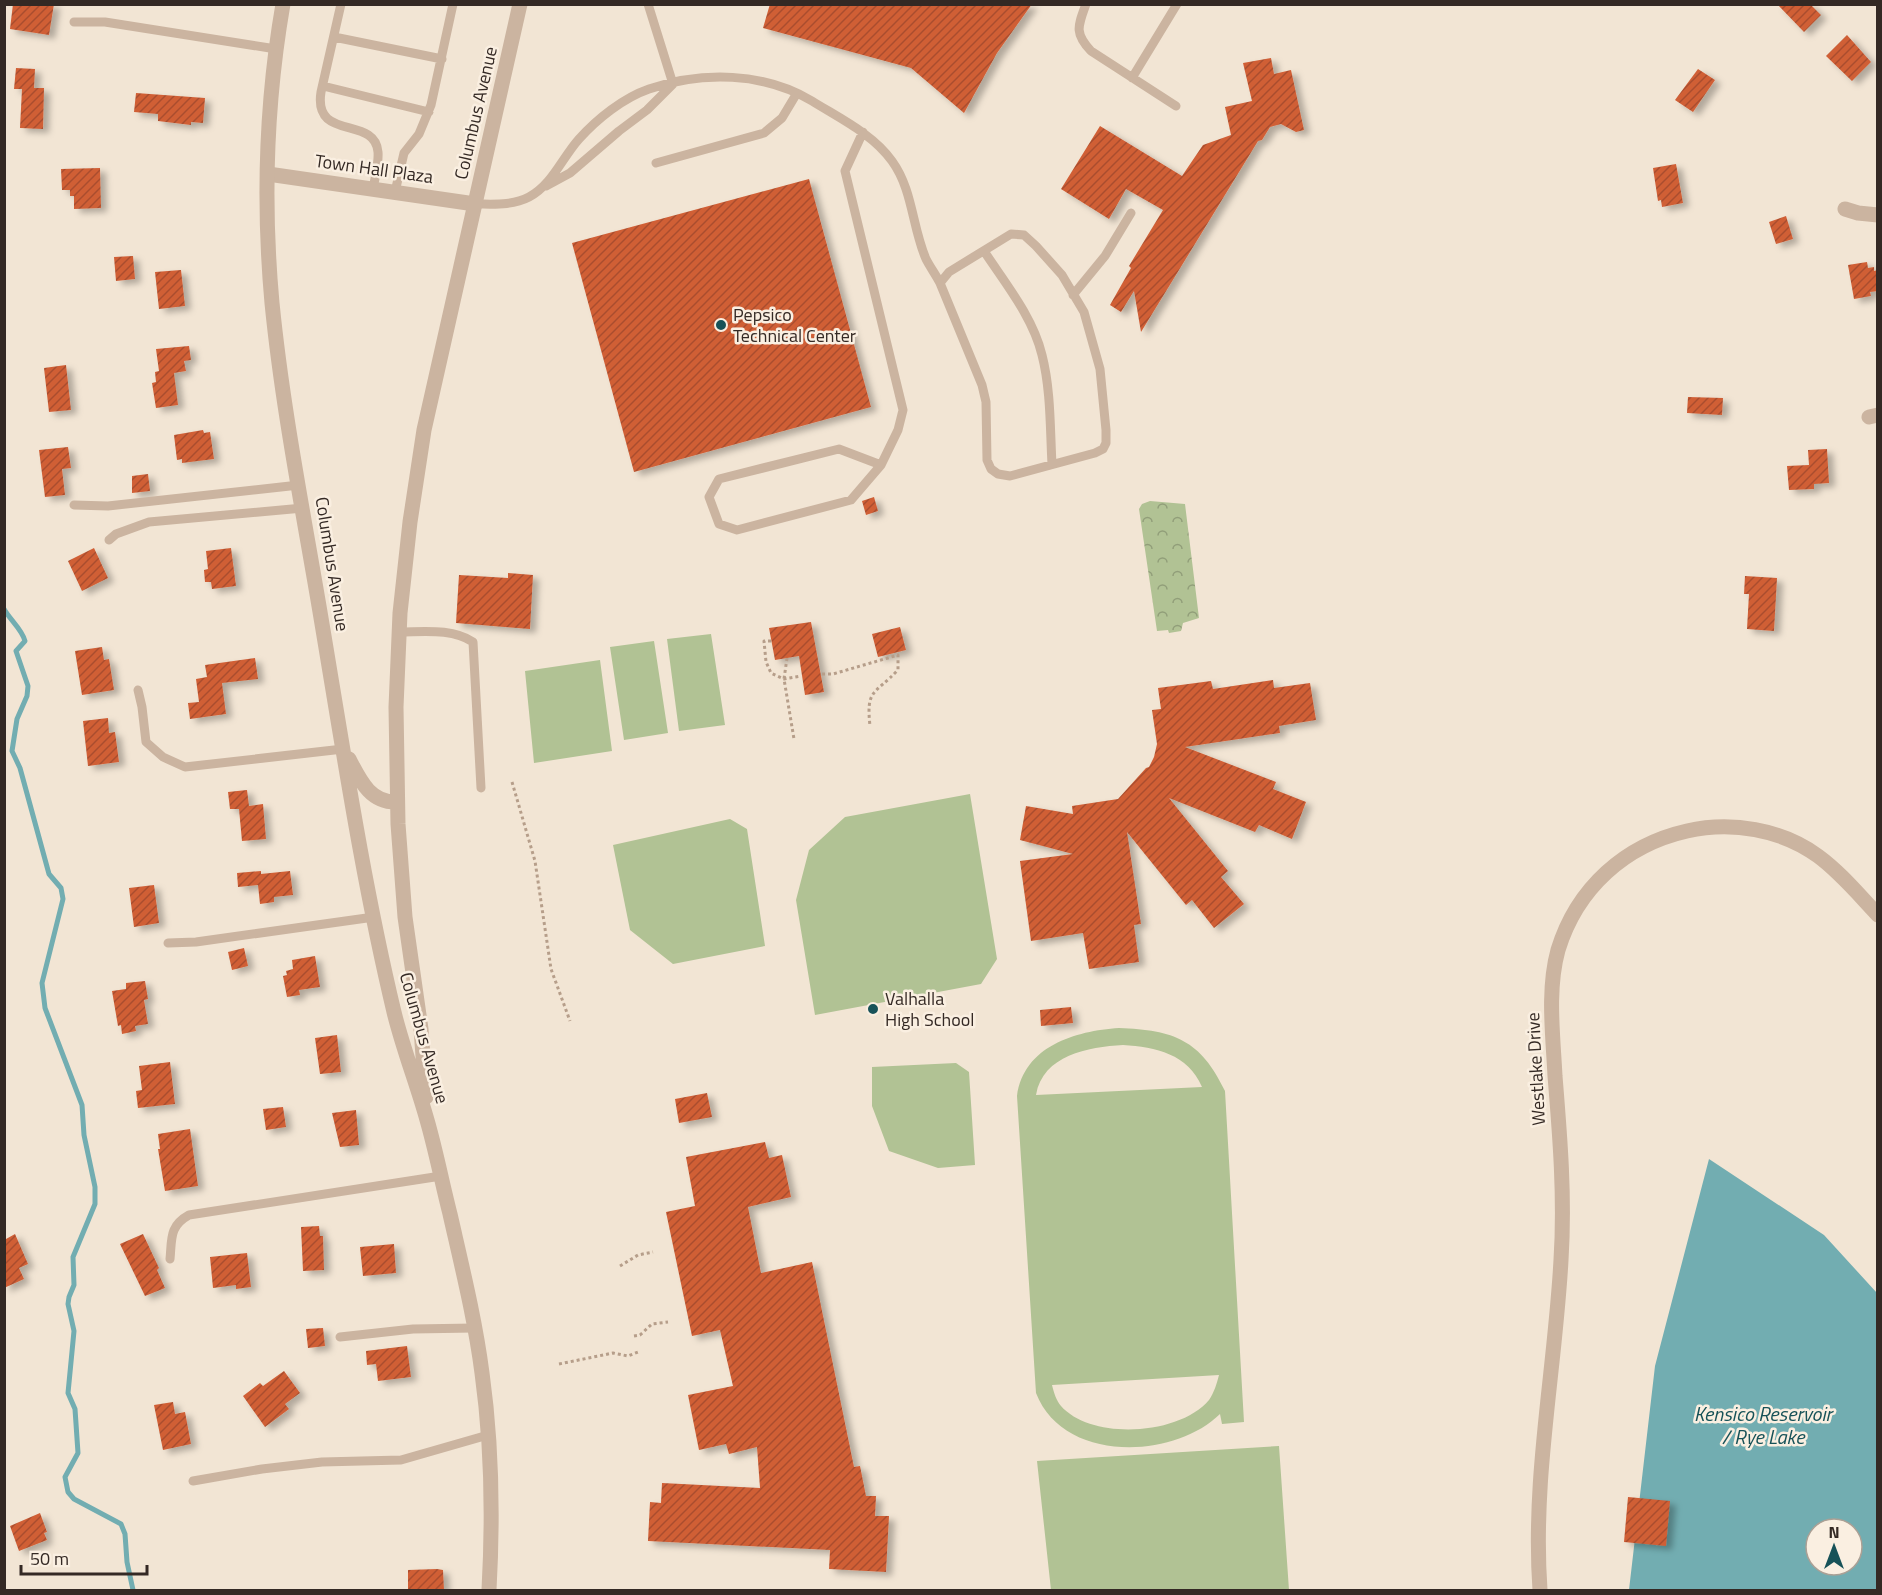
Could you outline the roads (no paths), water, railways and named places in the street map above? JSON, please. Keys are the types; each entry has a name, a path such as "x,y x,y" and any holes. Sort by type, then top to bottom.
{"street":[{"name":"Columbus Avenue","path":"283,4 276,49 268,174 268,243 272,303 299,485 343,749 374,916 394,1014 428,1121 482,1370 492,1505 489,1590"},
{"name":"Columbus Avenue","path":"428,1121 421,1029 404,906 397,802 396,707 399,632 406,551 424,429 520,4"},
{"name":"Town Hall Plaza","path":"268,174 475,204"},
{"path":"1845,209 1858,213 1878,214"},
{"path":"343,749 357,775 377,799 397,802"},
{"name":"Westlake Drive","path":"1540,1590 1539,1495 1563,1231 1552,1006 1558,952 1565,931 1588,893 1604,874 1624,857 1648,844 1673,835 1698,829 1726,827 1751,828 1774,834 1819,856 1878,915"}],"lane":[{"path":"341,4 320,101 321,107 330,121 372,136 378,151 373,189"},
{"path":"395,192 404,153 420,134 429,112 453,4"},
{"path":"648,4 673,84"},
{"path":"1086,4 1079,24 1081,40 1090,51 1176,106"},
{"path":"1132,78 1177,4"},
{"path":"74,22 105,22 276,49"},
{"path":"334,37 442,59"},
{"path":"542,189 577,141 596,122 623,103 648,90 708,76 755,80 797,93 863,132 891,159 906,183 926,259 940,283 982,384 986,402 987,460 991,469 998,474 1010,476 1095,453 1103,448 1106,443 1100,369 1084,312 1062,275 1024,235 1011,234 950,272 940,283"},
{"path":"475,204 517,202 570,173 619,131 648,110 673,84"},
{"path":"323,86 429,112"},
{"path":"656,163 764,133 782,118 797,93"},
{"path":"863,132 845,171 903,410 898,430 881,465 851,500 737,530 719,524 710,497 718,479 839,449 881,465"},
{"path":"1073,295 1105,256 1131,213"},
{"path":"984,251 1026,315 1042,353 1047,384 1052,464"},
{"path":"74,505 108,506 299,485"},
{"path":"110,540 116,534 149,522 303,508"},
{"path":"399,632 449,633 464,636 473,642 481,788"},
{"path":"138,690 146,742 162,757 184,767 343,749"},
{"path":"168,942 196,942 374,916"},
{"path":"170,1259 172,1233 177,1221 189,1215 441,1176"},
{"path":"340,1337 413,1329 474,1328"},
{"path":"193,1481 262,1469 322,1462 401,1460 488,1435"}],"water":[{"name":"Kensico Reservoir / Rye Lake","path":"1709,1159 1824,1235 1877,1293 1877,1590 1629,1590 1655,1366"}],"waterway":[{"path":"4,609 25,641 16,651 28,686 27,696 17,719 12,751 20,768 49,874 61,888 63,899 42,983 45,1008 82,1105 84,1135 95,1187 95,1204 73,1257 74,1285 68,1304 74,1331 68,1393 75,1409 78,1453 65,1477 68,1492 74,1499 121,1524 125,1534 127,1562 133,1590"}],"place":[{"name":"Pepsico Technical Center","path":"721,325"},
{"name":"Valhalla High School","path":"873,1009"}]}
